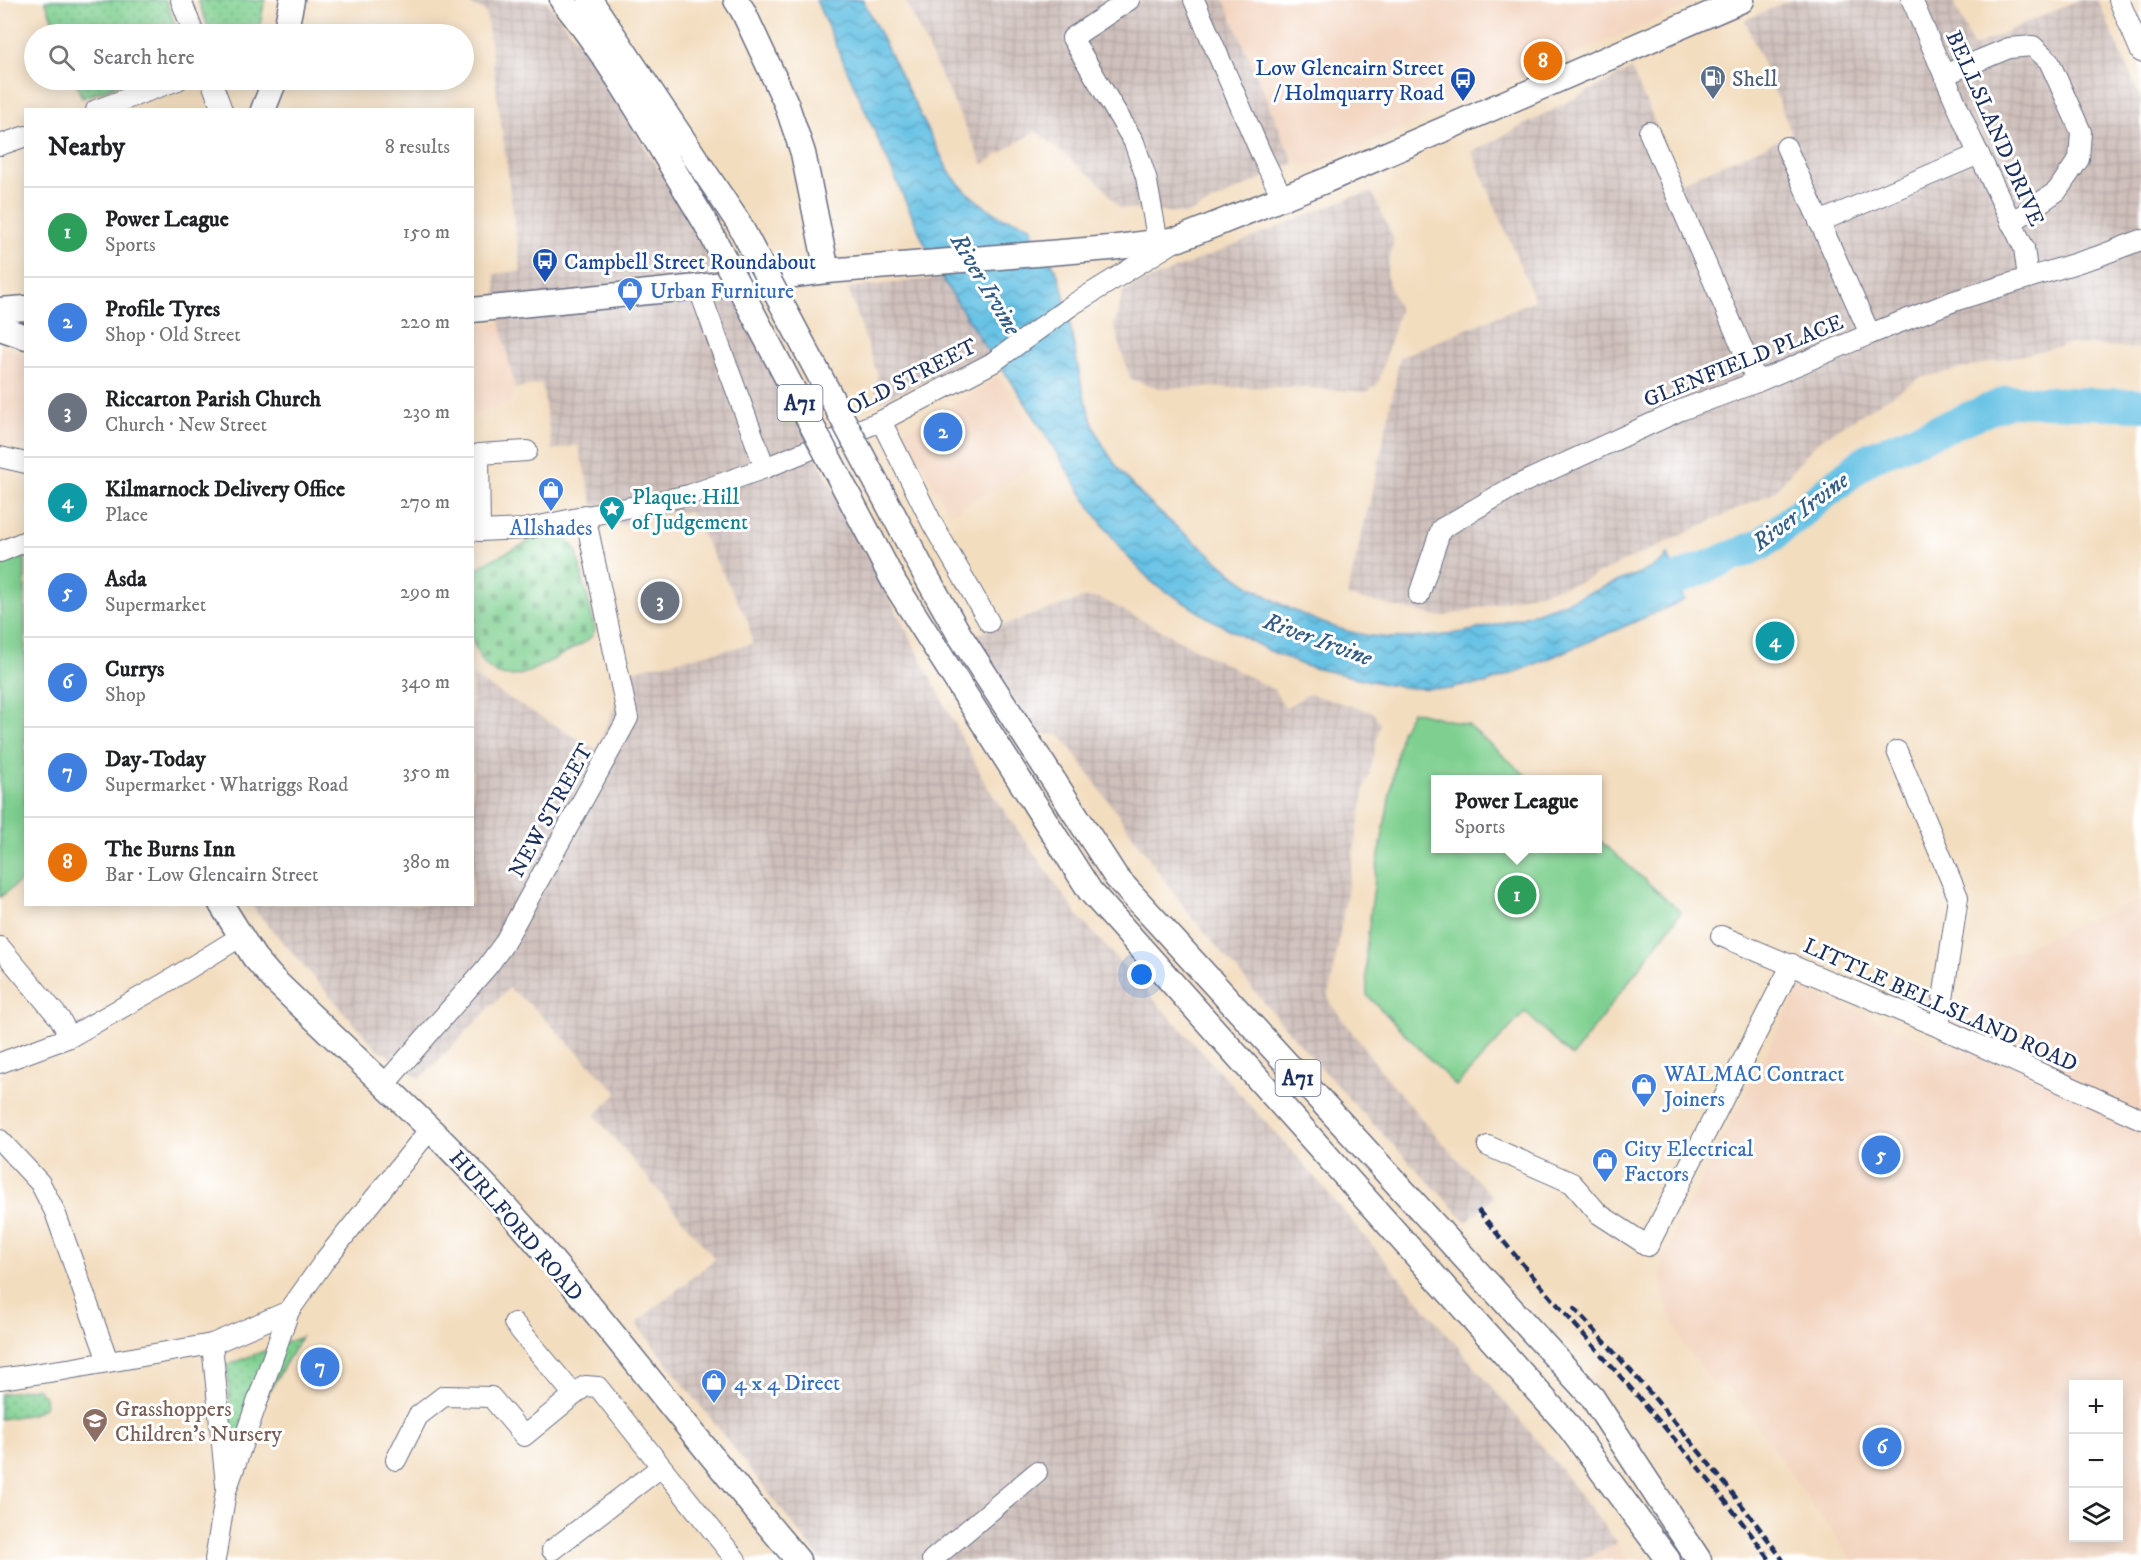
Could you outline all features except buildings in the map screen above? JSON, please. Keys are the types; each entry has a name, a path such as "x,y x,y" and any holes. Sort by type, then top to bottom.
{"main road":[{"path":"287,24 292,0"},
{"name":"A71","path":"562,0 581,23 616,77 705,222 894,584 1090,891 1566,1423 1668,1560"},
{"name":"A71","path":"590,0 738,222 959,634 1116,877 1592,1397 1699,1560"},
{"path":"736,0 786,103 803,153 827,271"},
{"path":"474,309 698,287 827,271 1110,248 1168,240 1326,180 1742,0"},
{"path":"264,108 271,90"},
{"path":"0,310 24,308"},
{"path":"0,328 24,336"},
{"name":"HURLFORD ROAD","path":"221,906 240,937 274,980 430,1129 525,1230 652,1382 718,1467 798,1560"}],"street":[{"path":"181,0 190,24"},
{"path":"1130,0 1072,38 1134,142 1168,240"},
{"path":"1194,0 1282,197"},
{"name":"BELLSLAND DRIVE","path":"1912,0 1979,154 2024,248 2028,278"},
{"path":"2119,0 2141,52"},
{"path":"1944,75 2009,48 2033,46 2049,61 2080,132 2079,159 2057,190 2012,223"},
{"path":"101,108 151,90"},
{"path":"215,90 221,108"},
{"path":"1649,132 1757,382"},
{"path":"0,145 24,137"},
{"path":"1785,147 1870,334"},
{"path":"1819,222 1979,154"},
{"name":"OLD STREET","path":"476,530 525,529 688,495 765,468 880,421 992,363 1168,240"},
{"name":"GLENFIELD PLACE","path":"1419,595 1442,529 1511,488 1681,411 1757,382 1870,334 1954,301 2096,257 2141,240"},
{"path":"1109,280 1110,248"},
{"path":"698,287 765,468"},
{"path":"880,421 933,525 989,622"},
{"path":"476,530 479,454 527,451"},
{"path":"0,457 24,463"},
{"name":"NEW STREET","path":"383,1086 487,967 503,945 628,718 585,516"},
{"path":"0,552 24,542"},
{"path":"1897,751 1958,897 1939,1028"},
{"name":"LITTLE BELLSLAND ROAD","path":"1721,936 1792,964 1939,1028 2141,1119"},
{"path":"0,1063 70,1037 162,985 240,937"},
{"path":"0,947 60,1019 70,1037"},
{"path":"1488,1146 1572,1183 1599,1214 1648,1246 1792,964"},
{"path":"215,1560 226,1491 289,1311 325,1260 430,1129"},
{"path":"0,1140 40,1183 55,1212 108,1361"},
{"path":"0,1378 68,1369 212,1344 289,1311"},
{"path":"514,1323 574,1395"},
{"path":"212,1344 226,1491"},
{"path":"396,1460 418,1416 444,1396 491,1397 524,1436 585,1386 598,1387 736,1560"},
{"path":"552,1550 661,1467"},
{"path":"932,1560 1037,1472"}],"shaded area":[{"path":"462,0 545,0 587,52 719,269 988,788 1079,917 1301,1161 1551,1457 1617,1543 1579,1560 821,1560 636,1323 715,1259 595,1115 618,1093 535,1009 509,988 420,1079 373,1045 259,915 253,906 474,906 474,678 597,750 629,671 752,644 749,623 690,512 670,513 622,525 593,504 578,445 552,450 542,383 515,389 501,325 494,274 521,271 486,12"},
{"path":"905,0 1224,0 1294,163 1187,214 1119,208 1103,186 1036,131 983,164"},
{"path":"1224,0 1702,0 1318,165 1294,163"},
{"path":"1791,0 1953,0 1973,47 2078,0 2098,0 2141,99 2141,349 2071,344 1920,378 1817,442 1774,492 1578,583 1441,617 1347,596 1380,457 1400,357 1535,300 1472,152 1631,69 1682,182 1792,134 1745,20"},
{"path":"1372,192 1394,240 1386,276 1399,310 1378,384 1367,392 1293,387 1160,388 1130,379 1114,326 1124,290 1349,198"},
{"path":"942,278 989,353 880,401 875,388 878,376 848,288"},
{"path":"501,321 515,389 509,403 474,415 474,326"},
{"path":"0,345 24,357 24,446 0,444"},
{"path":"998,375 1050,458 950,514 903,431 981,389"},
{"path":"1083,598 1100,598 1274,690 1285,708 1309,694 1373,712 1380,724 1369,777 1366,781 1329,997 1330,1003 1387,1078 1438,1138 1493,1197 1467,1222 1349,1099 1189,914 1061,735 1044,734 1036,737 974,635"},
{"path":"2141,899 2141,1560 1852,1560 1731,1389 1712,1384 1683,1344 1664,1300 1661,1268 1676,1229 1800,987 1940,1047 1984,964"},
{"path":"1617,1543 1629,1560 1579,1560"}],"green space":[{"path":"45,0 166,0 174,24 54,24"},
{"path":"198,0 265,0 260,24 207,24"},
{"path":"79,90 105,90 82,98"},
{"path":"547,533 564,535 576,549 595,629 592,636 528,672 508,676 493,671 481,659 474,644 474,571"},
{"path":"24,553 24,879 0,897 0,565"},
{"path":"1412,711 1468,725 1525,775 1431,775 1431,853 1602,853 1602,843 1681,912 1572,1057 1525,1012 1456,1086 1367,995 1366,951 1375,878 1401,732"},
{"path":"301,1337 234,1451 227,1365"},
{"path":"36,1388 45,1396 45,1407 32,1414 0,1419 0,1394"}],"water":[{"path":"816,0 863,0 948,170 967,192 988,208 1005,219 1031,226 1032,232 1050,258 1060,279 1086,404 1106,450 1117,467 1144,497 1174,525 1244,582 1264,595 1312,619 1346,631 1380,637 1415,638 1484,628 1551,607 1650,569 1663,561 1668,554 1684,600 1485,684 1456,686 1452,689 1412,688 1305,666 1268,650 1207,617 1153,583 1125,554 1090,507 1043,430 1010,379 989,353 942,278"}],"waterway":[{"name":"River Irvine","path":"1639,595 1762,544 1869,458 2010,401 2141,405"}],"railway":[{"path":"1478,1210 1664,1426 1736,1514 1770,1560"},
{"path":"1573,1307 1682,1430 1783,1560"}],"place":[{"name":"The Burns Inn","path":"1543,61"},
{"name":"Shell","path":"1713,101"},
{"name":"Low Glencairn Street / Holmquarry Road","path":"1463,103"},
{"name":"Campbell Street Roundabout","path":"545,284"},
{"name":"Urban Furniture","path":"630,313"},
{"name":"Profile Tyres","path":"943,432"},
{"name":"Allshades","path":"551,513"},
{"name":"Plaque: Hill of Judgement","path":"612,532"},
{"name":"Riccarton Parish Church","path":"660,601"},
{"name":"Kilmarnock Delivery Office","path":"1775,641"},
{"name":"Power League","path":"1517,895"},
{"name":"WALMAC Contract Joiners","path":"1644,1109"},
{"name":"Asda","path":"1881,1155"},
{"name":"City Electrical Factors","path":"1605,1184"},
{"name":"Day-Today","path":"320,1367"},
{"name":"4 x 4 Direct","path":"714,1405"},
{"name":"Grasshoppers Children's Nursery","path":"95,1444"},
{"name":"Currys","path":"1882,1447"}]}
